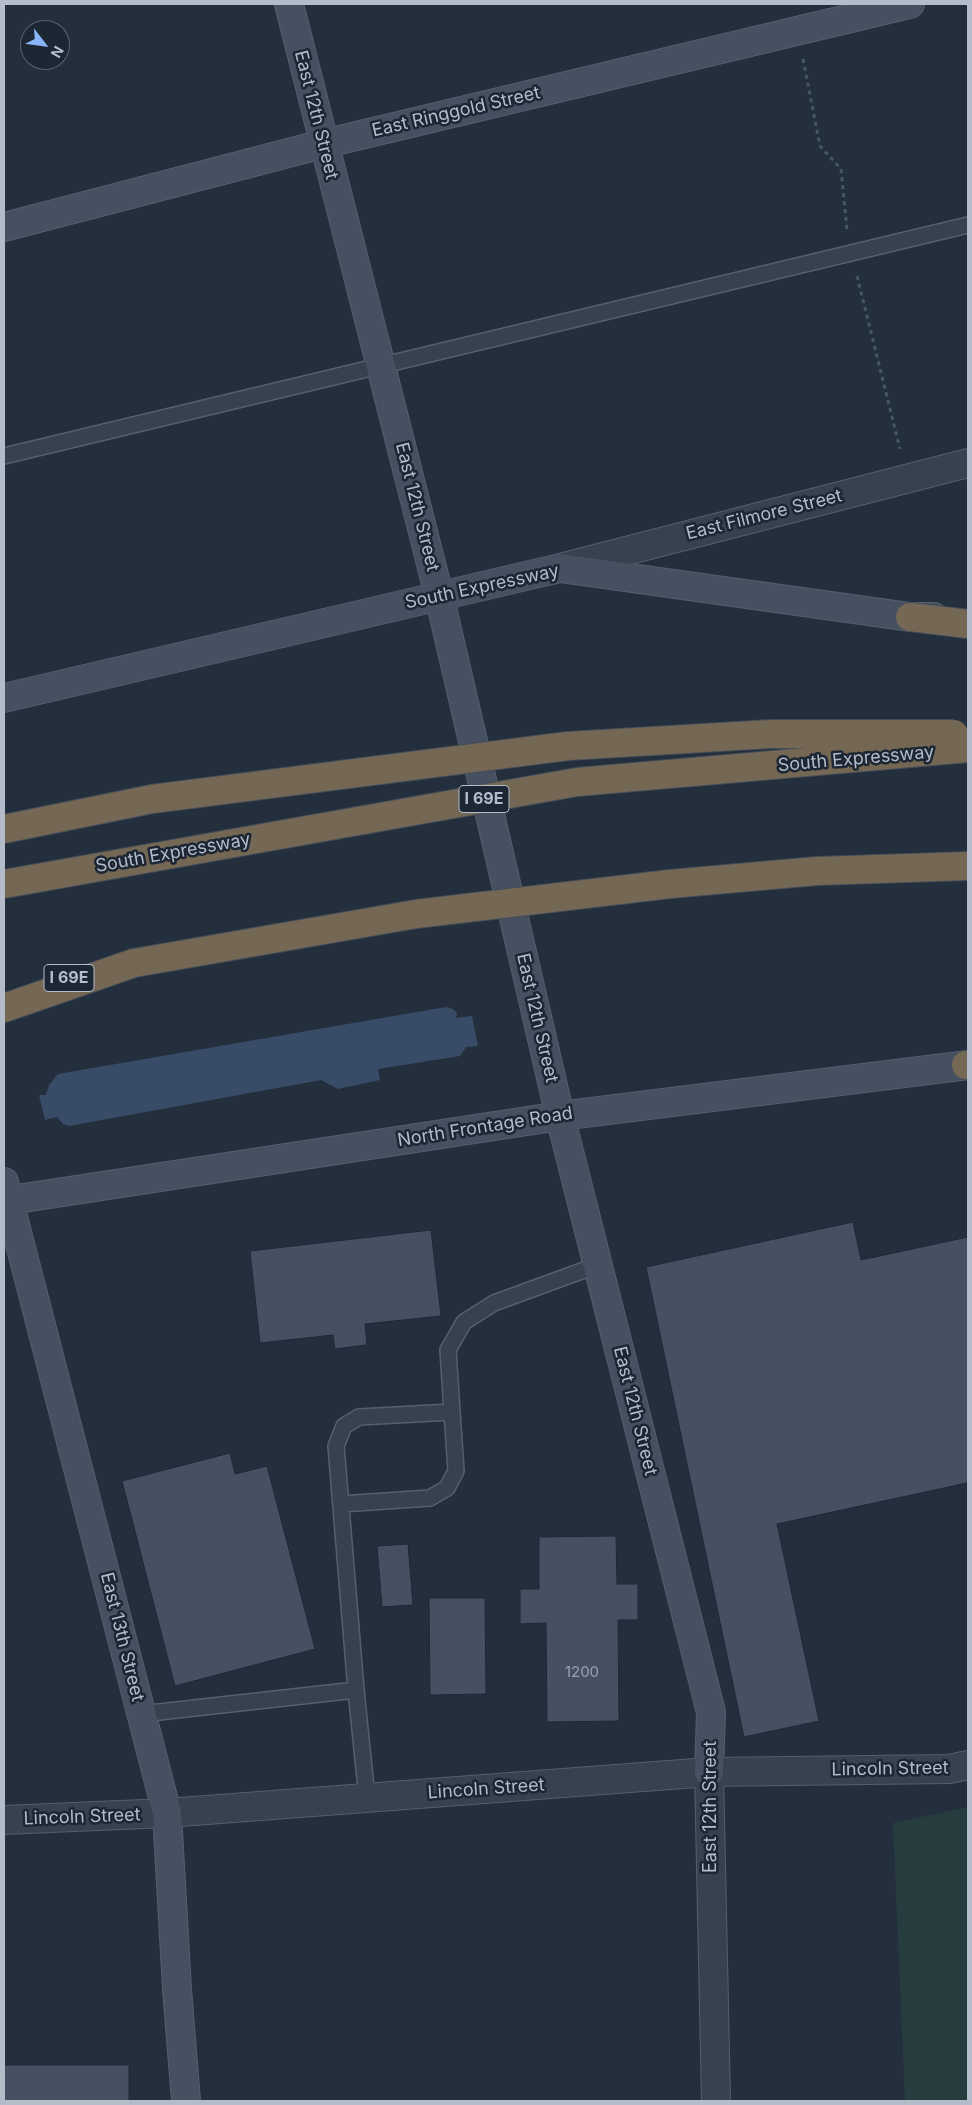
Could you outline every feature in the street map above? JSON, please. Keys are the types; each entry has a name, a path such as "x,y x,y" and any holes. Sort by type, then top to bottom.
{"highway":[{"path":"910,616 968,624"},
{"path":"4,829 152,799 568,746 771,734 968,734"},
{"name":"South Expressway","path":"4,884 577,782 968,748"},
{"name":"I 69E","path":"4,992 134,963 416,914 641,887 817,871 968,866"},
{"path":"4,1008 134,963"}],"main road":[{"name":"East 12th Street","path":"289,4 439,596 560,1116 711,1712 709,1772"},
{"name":"East Ringgold Street","path":"4,227 323,144 910,4"},
{"name":"South Expressway","path":"4,698 560,568 910,616 968,619"},
{"name":"North Frontage Road","path":"5,1194 560,1116 967,1065"},
{"name":"East 13th Street","path":"5,1194 167,1813 177,1989 186,2101"}],"street":[{"name":"East Filmore Street","path":"560,568 968,463"},
{"name":"Lincoln Street","path":"4,1820 167,1813 709,1772 949,1769 968,1766"},
{"name":"East 12th Street","path":"709,1772 716,2101"}],"lane":[{"path":"4,456 968,225"},
{"path":"341,1504 430,1498 447,1488 456,1471 448,1350 464,1322 494,1303 598,1265"},
{"path":"367,1798 336,1446 344,1426 359,1417 452,1412"},
{"path":"141,1714 356,1690"}],"green space":[{"path":"968,1807 968,2101 905,2101 893,1823"}],"water":[{"path":"446,1007 453,1009 457,1013 456,1018 472,1016 478,1046 466,1047 460,1056 378,1069 380,1080 338,1089 321,1080 69,1126 63,1124 57,1117 45,1120 39,1095 46,1095 49,1085 58,1074"}],"building":[{"path":"853,1222 861,1260 968,1237 968,1488 967,1483 777,1524 819,1721 744,1737 646,1267"},
{"path":"431,1230 441,1316 365,1324 367,1345 335,1349 333,1335 260,1343 250,1251"},
{"path":"230,1453 235,1474 267,1466 315,1649 175,1686 122,1481"},
{"path":"616,1536 617,1584 638,1584 638,1620 618,1620 619,1721 547,1722 546,1623 520,1624 520,1589 539,1589 539,1537"},
{"path":"408,1544 413,1605 382,1607 377,1546"},
{"path":"429,1598 485,1598 486,1694 430,1695"},
{"path":"4,2065 129,2065 129,2101 4,2101"}]}
